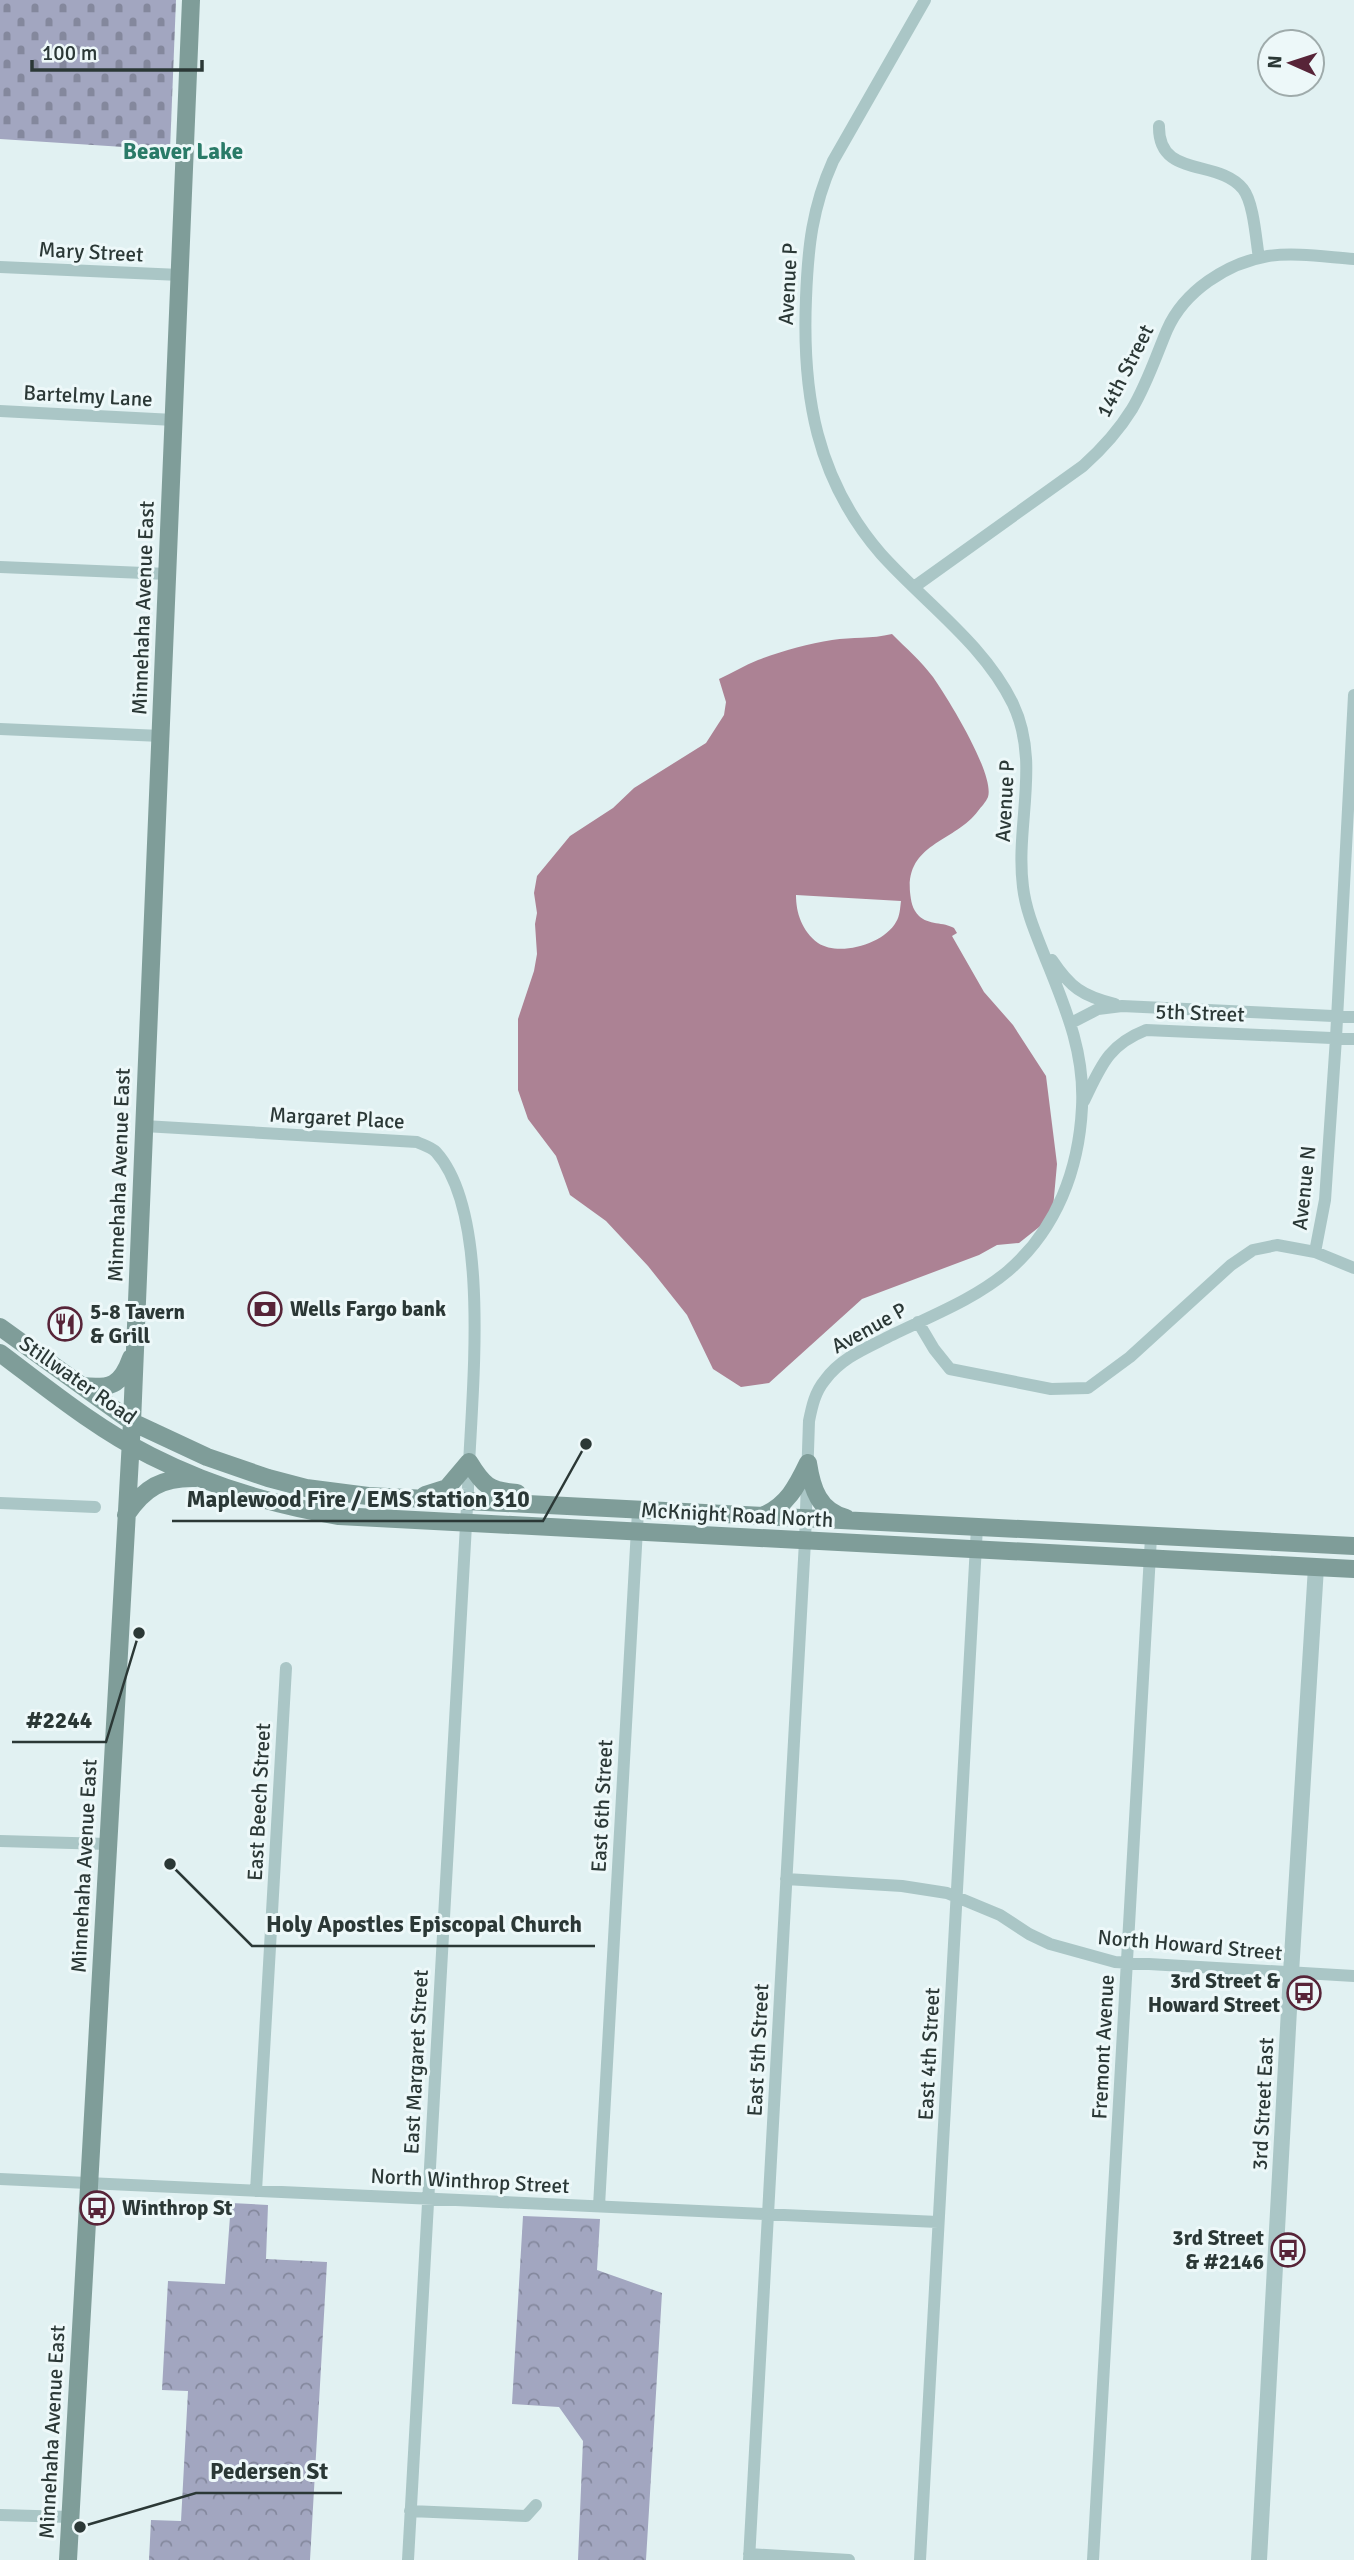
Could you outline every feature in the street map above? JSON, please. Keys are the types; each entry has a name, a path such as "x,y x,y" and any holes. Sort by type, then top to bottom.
{"main road":[{"name":"Minnehaha Avenue East","path":"68,2560 132,1422 191,0"},
{"name":"Stillwater Road","path":"0,1326 132,1422"},
{"path":"82,1386 101,1388 116,1383 126,1371 135,1345"},
{"name":"Stillwater Road","path":"0,1353 130,1444"},
{"name":"McKnight Road North","path":"132,1422 207,1457 276,1480 325,1491 408,1499 1354,1546"},
{"name":"McKnight Road North","path":"130,1444 198,1478 261,1500 324,1514 383,1520 636,1534 1354,1569"},
{"path":"408,1499 447,1488 469,1462 479,1479 488,1487 502,1492 534,1495 558,1505"},
{"path":"760,1517 774,1511 787,1500 808,1462"},
{"path":"808,1462 812,1485 821,1503 834,1515 859,1522"},
{"path":"126,1515 139,1496 151,1487 181,1478 198,1478"}],"street":[{"name":"Avenue P","path":"805,1541 809,1421 812,1402 822,1383 848,1357 918,1322 1008,1271 1039,1239 1051,1222 1069,1185 1079,1146 1081,1064 1071,1023 1027,911 1023,887 1021,859 1027,757 1015,708 988,664 864,532 833,476 820,445 812,415 805,363 810,235 822,185 925,0"},
{"path":"1159,126 1159,141 1165,153 1200,170 1229,176 1245,191 1259,258"},
{"name":"14th Street","path":"914,587 1100,451 1132,409 1168,327 1184,304 1204,284 1225,271 1259,258 1354,258"},
{"name":"Mary Street","path":"0,267 180,275"},
{"name":"Bartelmy Lane","path":"0,411 174,420"},
{"path":"0,567 167,574"},
{"name":"Avenue N","path":"918,1322 950,1370 1051,1389 1088,1388 1130,1357 1231,1265 1253,1250 1277,1245 1315,1252 1325,1200 1354,695"},
{"path":"0,729 161,736"},
{"path":"1036,936 1064,978 1074,988 1090,997 1122,1006"},
{"name":"5th Street","path":"1071,1023 1098,1009 1122,1006 1354,1017"},
{"name":"5th Street","path":"1082,1105 1101,1063 1112,1050 1130,1036 1146,1030 1354,1039"},
{"path":"145,1104 171,1128"},
{"name":"Margaret Place","path":"144,1126 400,1140 417,1142 434,1149 458,1192 474,1269 475,1313 467,1500"},
{"path":"1315,1252 1354,1268"},
{"name":"East Margaret Street","path":"408,2560 467,1500"},
{"path":"0,1503 95,1507"},
{"name":"East 6th Street","path":"599,2207 638,1511"},
{"name":"East 4th Street","path":"920,2560 977,1527"},
{"name":"Fremont Avenue","path":"1093,2560 1151,1537"},
{"name":"East 5th Street","path":"749,2557 805,1541"},
{"name":"3rd Street East","path":"1259,2560 1316,1567"},
{"name":"East Beech Street","path":"256,2191 286,1668"},
{"path":"0,1841 108,1844"},
{"name":"North Howard Street","path":"786,1879 902,1886 958,1896 1000,1915 1050,1944 1098,1959 1127,1964 1354,1976"},
{"name":"North Winthrop Street","path":"0,2179 939,2222"},
{"path":"410,2511 526,2516 536,2505"},
{"path":"0,2515 70,2518"},
{"path":"749,2557 849,2560"}],"green space":[{"path":"0,0 176,0 170,150 0,139"},
{"path":"231,2203 268,2205 266,2259 327,2262 310,2560 149,2560 151,2520 181,2521 188,2391 162,2390 168,2281 225,2284"},
{"path":"523,2216 600,2219 597,2270 662,2293 646,2560 578,2560 583,2441 559,2407 512,2404"}],"shaded area":[{"path":"892,634 933,677 968,736 984,771 988,786 987,799 968,821 924,853 916,863 911,876 911,899 915,911 923,919 954,928 957,933 952,936 984,992 1013,1025 1046,1076 1057,1164 1053,1208 1048,1220 1019,1243 997,1245 979,1255 862,1299 769,1383 741,1387 713,1369 687,1315 648,1266 606,1221 570,1195 556,1156 528,1119 518,1090 518,1019 537,954 534,893 537,876 570,836 613,808 634,788 706,743 724,715 726,702 719,679 758,660 795,648 832,640","holes":["796,895 901,901 897,920 882,937 860,946 837,949 818,943 808,933 799,915"]}],"place":[{"name":"Wells Fargo bank","path":"265,1309"},
{"name":"5-8 Tavern & Grill","path":"65,1324"},
{"name":"Maplewood Fire / EMS station 310","path":"586,1444"},
{"name":"#2244","path":"139,1633"},
{"name":"Holy Apostles Episcopal Church","path":"170,1864"},
{"name":"3rd Street & Howard Street","path":"1304,1993"},
{"name":"Winthrop St","path":"97,2208"},
{"name":"3rd Street & #2146","path":"1288,2250"},
{"name":"Pedersen St","path":"80,2527"}],"district":[{"name":"Beaver Lake","path":"183,151"}]}
